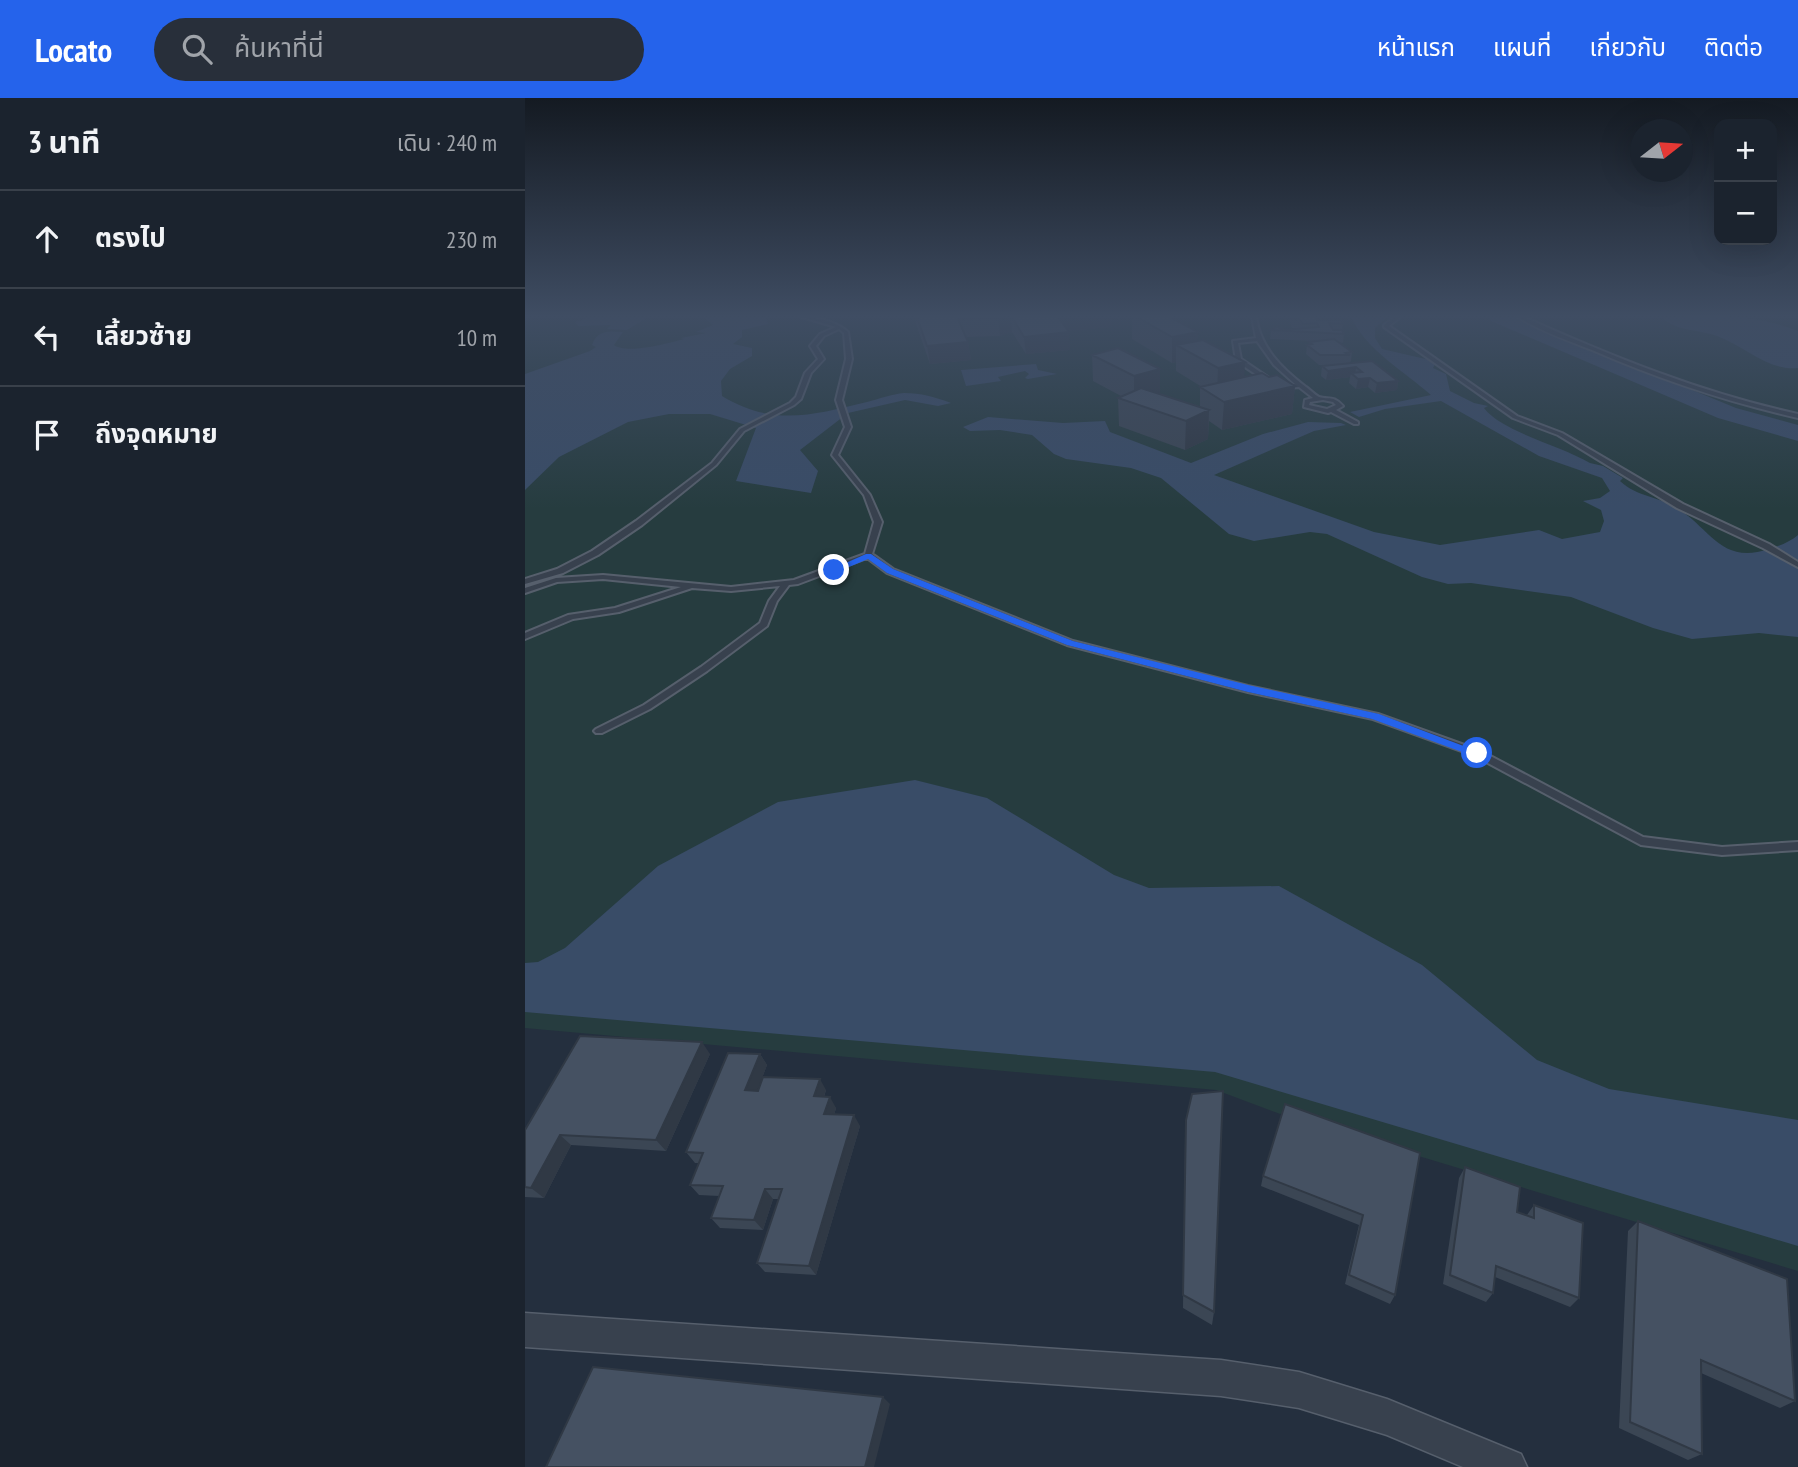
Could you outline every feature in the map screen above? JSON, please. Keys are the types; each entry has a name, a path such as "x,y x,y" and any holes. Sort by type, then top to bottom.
{"street":[{"path":"525,1329 1221,1378 1299,1390 1387,1417 1508,1467"}],"lane":[{"path":"525,582 560,571 595,553 639,523 714,464 742,430 792,404 799,398 805,381"},
{"path":"845,381 839,400 848,427 835,455 867,495 878,522 869,555"},
{"path":"1269,381 1280,388 1299,385"},
{"path":"1295,381 1317,398 1339,403 1338,408 1315,410 1306,406 1307,401 1317,398"},
{"path":"1464,381 1515,417 1560,434 1680,506 1766,546 1798,565"},
{"path":"1673,381 1748,406 1798,416"},
{"path":"1332,410 1356,423"},
{"path":"525,591 556,580 603,577 731,589 786,583 834,570 869,555"},
{"path":"869,555 890,571 1070,643 1248,688 1375,716 1464,749 1567,799 1641,841 1722,851 1798,846"},
{"path":"599,731 647,707 764,624 773,601 786,583"},
{"path":"525,636 571,617 629,607 691,586"}],"green space":[{"path":"525,381 1798,381 1798,1271 1283,1115 1216,1090 525,1028"}],"water":[{"path":"525,381 721,381 722,396 741,406 759,412 793,416 829,411 904,393 951,403 938,406 905,400 848,413 800,450 818,471 811,493 736,481 756,428 710,414 669,414 628,422 559,457 525,490"},
{"path":"964,381 1001,381 966,386"},
{"path":"1413,381 1448,381 1450,391 1474,403 1488,406 1484,408 1504,424 1590,463 1603,466 1623,478 1620,481 1633,490 1677,508 1728,549 1753,553 1780,545 1798,535 1798,637 1759,633 1692,639 1653,628 1571,597 1471,583 1448,584 1422,577 1327,534 1310,532 1254,541 1229,534 1161,478 1131,468 1066,459 1054,454 1032,435 1000,430 970,431 963,427 988,417 1063,423 1105,421 1110,432 1191,463 1263,434 1308,422 1341,423 1346,425 1314,431 1214,475 1374,532 1440,545 1539,530 1562,539 1600,532 1604,521 1601,510 1583,501 1600,498 1610,491 1602,478 1539,456 1441,401 1385,409 1359,417 1350,412 1431,395"},
{"path":"915,780 987,798 1114,875 1149,888 1279,886 1422,965 1537,1060 1609,1089 1798,1120 1798,1246 1215,1072 525,1012 525,963 538,962 565,948 658,866 778,802"}],"building":[{"path":"1227,381 1287,381 1295,386 1224,402 1200,387"},
{"path":"1141,388 1209,410 1186,421 1118,398"},
{"path":"580,1036 702,1042 656,1140 560,1135 531,1188 525,1187 525,1130"},
{"path":"728,1053 760,1054 745,1090 758,1091 763,1077 820,1079 814,1096 830,1097 824,1114 854,1115 809,1266 757,1263 782,1189 765,1189 754,1220 711,1218 723,1186 690,1185 703,1153 686,1152"},
{"path":"1223,1091 1214,1312 1183,1295 1186,1120 1192,1094"},
{"path":"1285,1104 1420,1153 1395,1295 1349,1275 1363,1215 1263,1176"},
{"path":"1465,1167 1520,1187 1517,1212 1534,1218 1534,1205 1583,1223 1579,1298 1496,1266 1493,1293 1450,1275"},
{"path":"1638,1221 1787,1279 1795,1401 1701,1360 1702,1454 1630,1422"},
{"path":"593,1367 883,1397 865,1467 546,1467"}],"waterway":[{"path":"1650,381 1727,413 1798,433"}],"route":[{"path":"834,570 869,555 890,571 1070,643 1248,688 1375,716 1477,753"}]}
